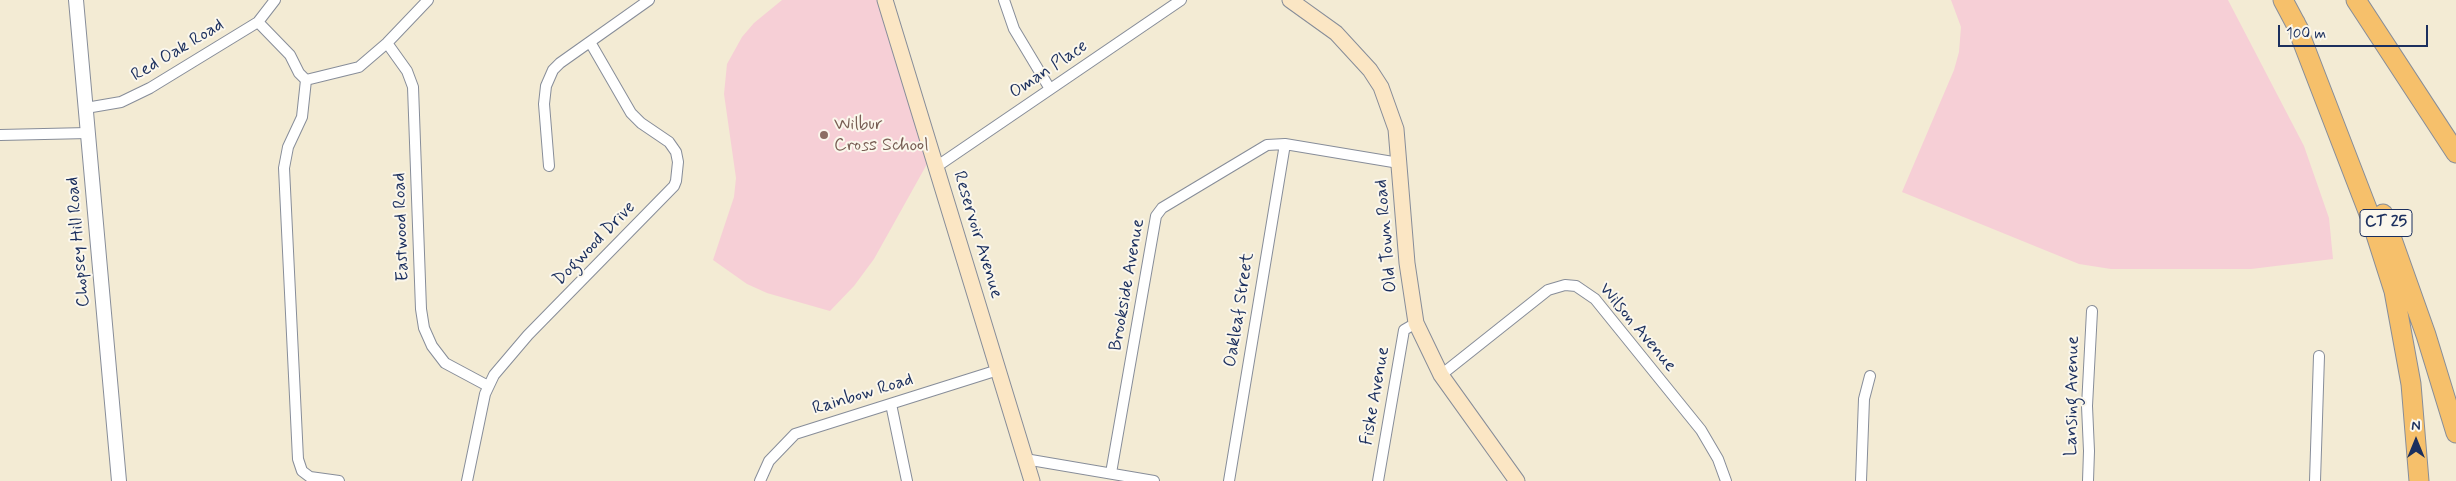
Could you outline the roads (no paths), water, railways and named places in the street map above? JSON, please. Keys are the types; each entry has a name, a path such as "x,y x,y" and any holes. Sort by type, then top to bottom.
{"highway":[{"name":"CT 25","path":"2283,0 2339,113 2380,207 2421,319 2456,433"},
{"path":"2356,0 2456,153"},
{"path":"2295,22 2361,190 2389,272 2412,384 2419,481"},
{"path":"2413,86 2456,139"}],"main road":[{"name":"Reservoir Avenue","path":"885,0 1032,481"},
{"name":"Old Town Road","path":"1290,0 1336,33 1370,70 1381,87 1392,114 1399,163 1407,263 1416,324 1441,375 1518,481"}],"street":[{"name":"Chopsey Hill Road","path":"76,0 119,481"},
{"name":"Red Oak Road","path":"86,108 121,102 135,97 258,22 275,0"},
{"path":"306,80 360,67 387,43 428,0"},
{"path":"549,166 544,104 546,86 560,63 649,0"},
{"path":"1004,0 1014,29 1050,89"},
{"name":"Oman Place","path":"936,167 1181,0"},
{"path":"258,22 290,55 300,74 306,80"},
{"name":"Dogwood Drive","path":"467,481 488,386 528,335 674,186 676,181 678,162 676,152 669,142 641,123 631,113 590,42"},
{"name":"Eastwood Road","path":"387,43 407,71 413,87 421,309 424,328 432,346 445,363 488,386"},
{"path":"306,80 302,117 288,147 284,168 298,459 302,472 310,477 339,481"},
{"path":"0,135 88,133"},
{"name":"Brookside Avenue","path":"1111,473 1156,216 1162,208 1260,148 1272,144 1284,144 1399,163"},
{"name":"Oakleaf Street","path":"1228,481 1284,144"},
{"name":"Wilson Avenue","path":"1441,375 1548,290 1565,285 1576,286 1595,298 1700,430 1718,459 1726,481"},
{"name":"Lansing Avenue","path":"2088,481 2087,406 2092,311"},
{"name":"Fiske Avenue","path":"1378,481 1404,330 1416,324"},
{"path":"2316,481 2320,356"},
{"name":"Rainbow Road","path":"760,481 768,462 795,434 998,370"},
{"path":"1861,481 1864,400 1870,376"},
{"path":"891,404 907,481"},
{"path":"1026,459 1154,481"}],"place":[{"name":"Wilbur Cross School","path":"824,135"}]}
